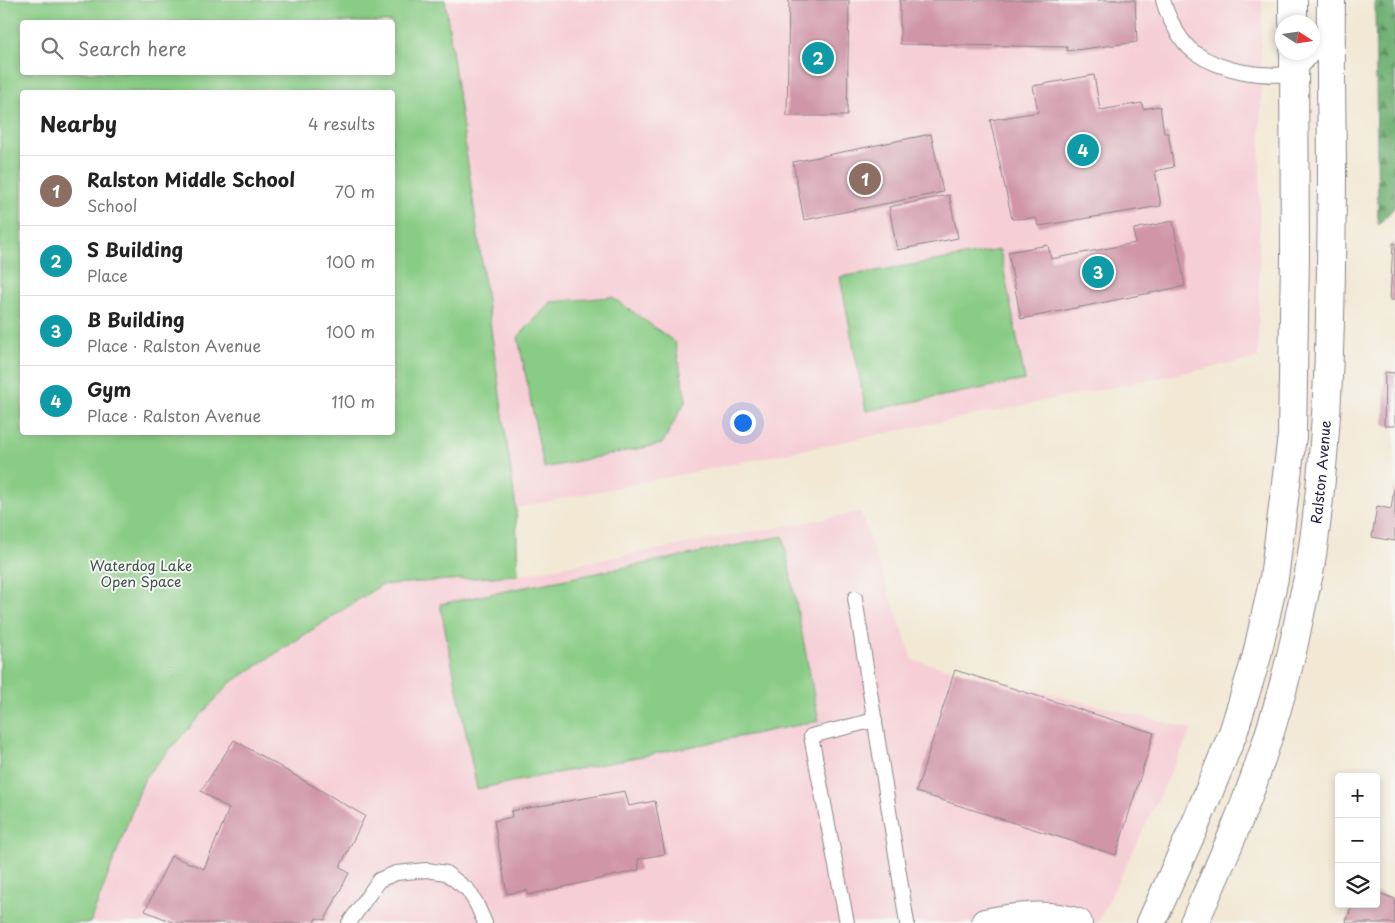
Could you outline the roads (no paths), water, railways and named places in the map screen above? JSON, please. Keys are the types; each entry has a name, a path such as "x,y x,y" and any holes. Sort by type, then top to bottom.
{"main road":[{"path":"1293,0 1293,15"},
{"name":"Ralston Avenue","path":"1194,923 1237,824 1259,767 1277,712 1310,569 1327,400 1332,179 1330,12"},
{"path":"1151,923 1196,823 1233,733 1256,659 1274,578 1292,436 1295,256 1294,63"},
{"path":"985,923 1036,916 1070,920 1078,923"}],"lane":[{"path":"1163,0 1174,29 1193,52 1217,64 1239,71 1276,75 1294,63 1308,60 1321,43 1330,12"},
{"path":"855,598 907,923"},
{"path":"847,923 810,736 875,720"},
{"path":"349,923 379,880 396,873 427,870 446,873 468,890 485,923"}],"place":[{"name":"S Building","path":"818,58"},
{"name":"Gym","path":"1083,150"},
{"name":"Ralston Middle School","path":"865,179"},
{"name":"B Building","path":"1098,272"}],"park label":[{"name":"Waterdog Lake Open Space","path":"141,574"}]}
